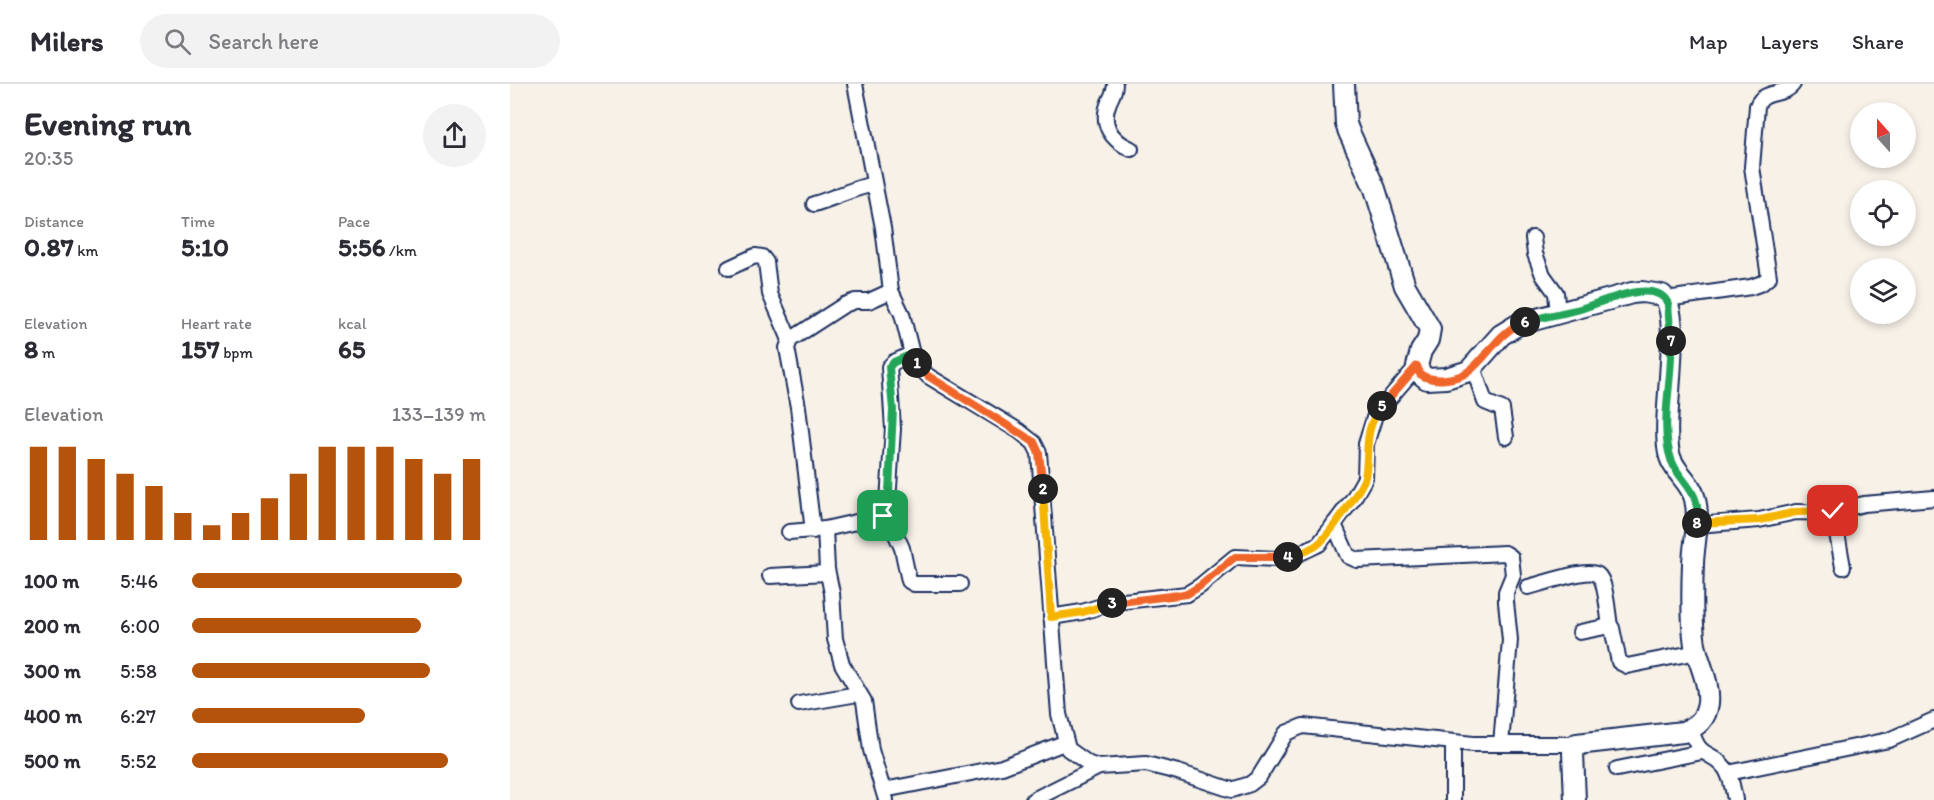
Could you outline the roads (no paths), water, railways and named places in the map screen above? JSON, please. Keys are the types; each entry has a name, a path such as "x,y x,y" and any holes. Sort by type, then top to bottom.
{"street":[{"path":"855,84 883,228 891,291 906,324 912,354 919,367 928,376 1034,442 1039,453 1059,714 1064,743 1077,756 1100,767"},
{"path":"1115,84 1105,118 1112,136 1119,144 1131,149"},
{"path":"1051,617 1083,612 1115,602 1187,594 1235,557 1276,559 1291,557 1319,544 1353,499 1365,478 1366,444 1375,415 1417,366 1430,329 1406,286 1375,189 1346,124 1344,84"},
{"path":"1417,366 1420,374 1433,381 1464,374 1509,329 1632,293 1656,293 1666,299 1751,287 1767,280 1769,277 1752,168 1756,106 1764,96 1790,88 1793,84"},
{"path":"814,204 837,198 858,187 874,184"},
{"path":"1533,238 1535,254 1543,275 1556,293 1558,314"},
{"path":"729,268 755,256 762,257 766,262 770,294 790,340 788,348 832,593 836,645 842,664 866,709 871,750 885,795 1002,767 1064,743"},
{"path":"790,340 844,305 855,301 869,301 891,291"},
{"path":"1033,800 1100,767 1146,764 1178,772 1231,795 1259,777 1286,733 1303,726 1453,742 1577,744 1683,732 1702,721 1708,703 1694,630 1693,563 1697,525 1695,496 1690,486 1675,469 1667,440 1672,348 1666,299"},
{"path":"912,354 894,362 889,367 893,429 887,515 902,548 909,581 914,584 960,584"},
{"path":"1473,367 1485,402 1502,409 1506,437"},
{"path":"1697,525 1760,520 1796,512 1833,511 1864,504 1934,498"},
{"path":"1833,511 1843,567"},
{"path":"789,532 819,530 887,515"},
{"path":"1334,524 1348,556 1357,560 1505,553 1510,556 1513,575 1506,592 1510,640 1501,744"},
{"path":"770,576 827,573"},
{"path":"1528,587 1580,573 1600,576 1618,662 1622,665 1627,666 1697,652"},
{"path":"1580,632 1610,626"},
{"path":"799,704 858,694"},
{"path":"1728,773 1888,740 1934,720"},
{"path":"1691,729 1697,747 1723,765 1728,773 1735,800"},
{"path":"1453,742 1453,800"},
{"path":"1575,800 1573,748 1577,744"},
{"path":"1617,769 1702,752"}]}
